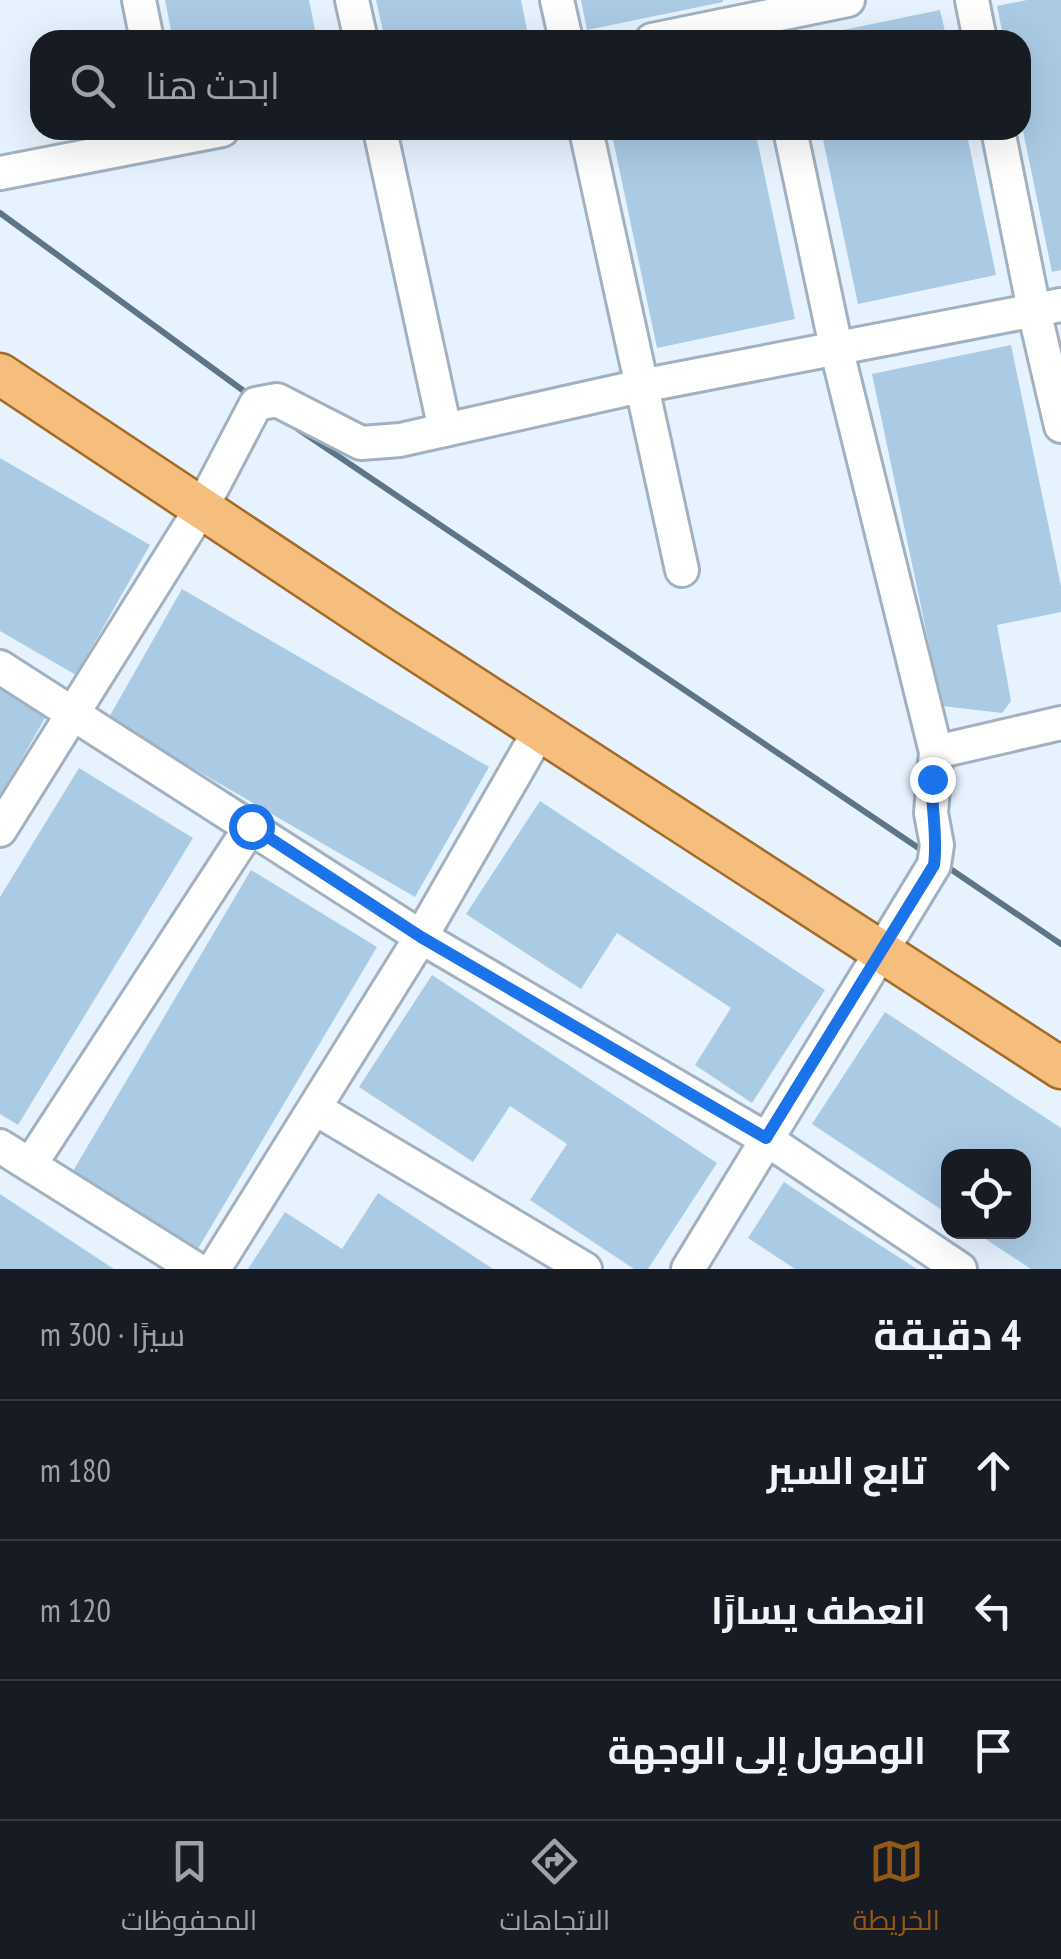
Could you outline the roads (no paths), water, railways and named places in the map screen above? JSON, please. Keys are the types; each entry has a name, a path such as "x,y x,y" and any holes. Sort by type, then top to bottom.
{"main road":[{"path":"0,374 1061,1068"}],"street":[{"path":"139,0 145,30"},
{"path":"352,0 359,30"},
{"path":"557,0 564,30"},
{"path":"706,30 848,0"},
{"path":"972,0 978,30"},
{"path":"0,173 145,140"},
{"path":"382,140 444,430"},
{"path":"588,140 682,570"},
{"path":"688,1269 884,951 934,865 937,845 931,813 936,752 836,347 792,140"},
{"path":"1001,140 1047,307 1061,426"},
{"path":"0,830 202,507 250,412 262,402 278,400 294,406 361,443 400,440 640,386 1047,307"},
{"path":"0,667 421,937 766,1138 960,1269"},
{"path":"936,752 1061,724"},
{"path":"214,1269 421,937 540,730"},
{"path":"30,1165 251,826"},
{"path":"316,1109 585,1269"},
{"path":"0,1146 196,1269"}],"waterway":[{"path":"0,213 252,397"},
{"path":"295,427 923,851"},
{"path":"946,866 1061,944"}]}
